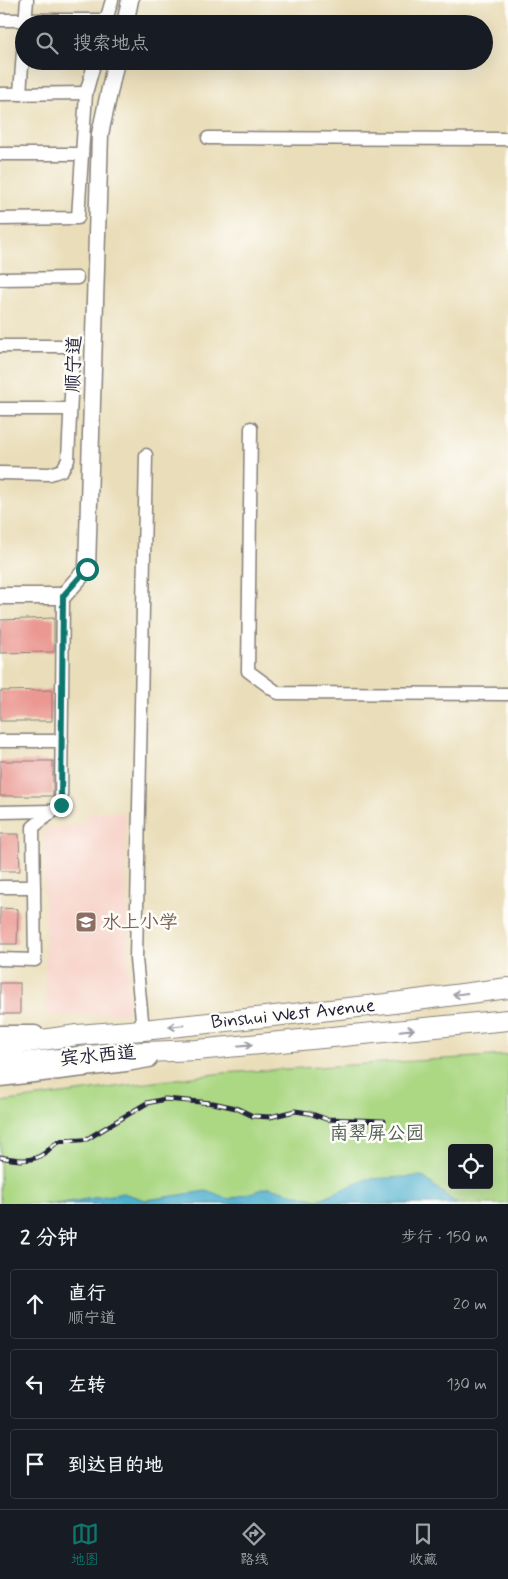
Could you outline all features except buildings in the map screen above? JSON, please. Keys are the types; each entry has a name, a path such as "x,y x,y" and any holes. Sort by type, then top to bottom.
{"main road":[{"name":"Binshui West Avenue","path":"77,1035 143,1030 386,1004 508,988"},
{"name":"Binshui West Avenue","path":"196,1050 508,1020"},
{"name":"宾水西道","path":"0,1046 77,1035"},
{"name":"宾水西道","path":"0,1065 120,1053 196,1050"}],"street":[{"path":"26,15 27,0"},
{"path":"108,15 112,0"},
{"path":"127,15 130,0"},
{"path":"0,20 15,21"},
{"path":"20,94 22,70"},
{"path":"0,219 78,218 86,93 92,70"},
{"name":"顺宁道","path":"63,596 87,569 100,134 114,70"},
{"path":"0,94 86,93"},
{"path":"208,138 508,139"},
{"path":"0,154 82,154"},
{"path":"0,279 77,278"},
{"path":"0,346 66,346 72,353 68,460 62,470 50,474 0,473"},
{"path":"0,409 70,409"},
{"path":"251,428 248,671 278,693 508,694"},
{"path":"143,1030 136,959 146,455"},
{"path":"0,596 63,596 61,805 33,827 35,960 0,959"},
{"path":"0,741 62,741"},
{"path":"0,812 52,811"},
{"path":"0,887 34,887"},
{"path":"0,1034 77,1035"},
{"path":"0,1078 126,1063 196,1050"}],"shaded area":[{"name":"水上小学","path":"87,812 125,812 129,1013 46,1015 44,830 51,827 87,826"}],"green space":[{"name":"南翠屏公园","path":"508,1055 508,1204 0,1204 0,1102 223,1073"}],"water":[{"path":"422,1176 457,1204 57,1204 123,1193 146,1200 206,1191 229,1199 270,1187 317,1200 367,1179"}],"railway":[{"path":"0,1157 17,1160 35,1158 45,1153 57,1143 87,1139 147,1103 165,1099 213,1103 236,1108 253,1116 270,1117 295,1111 309,1113 326,1119 384,1121"}],"place":[{"name":"水上小学","path":"86,922"}],"route":[{"path":"61,805 63,596 87,569"}]}
